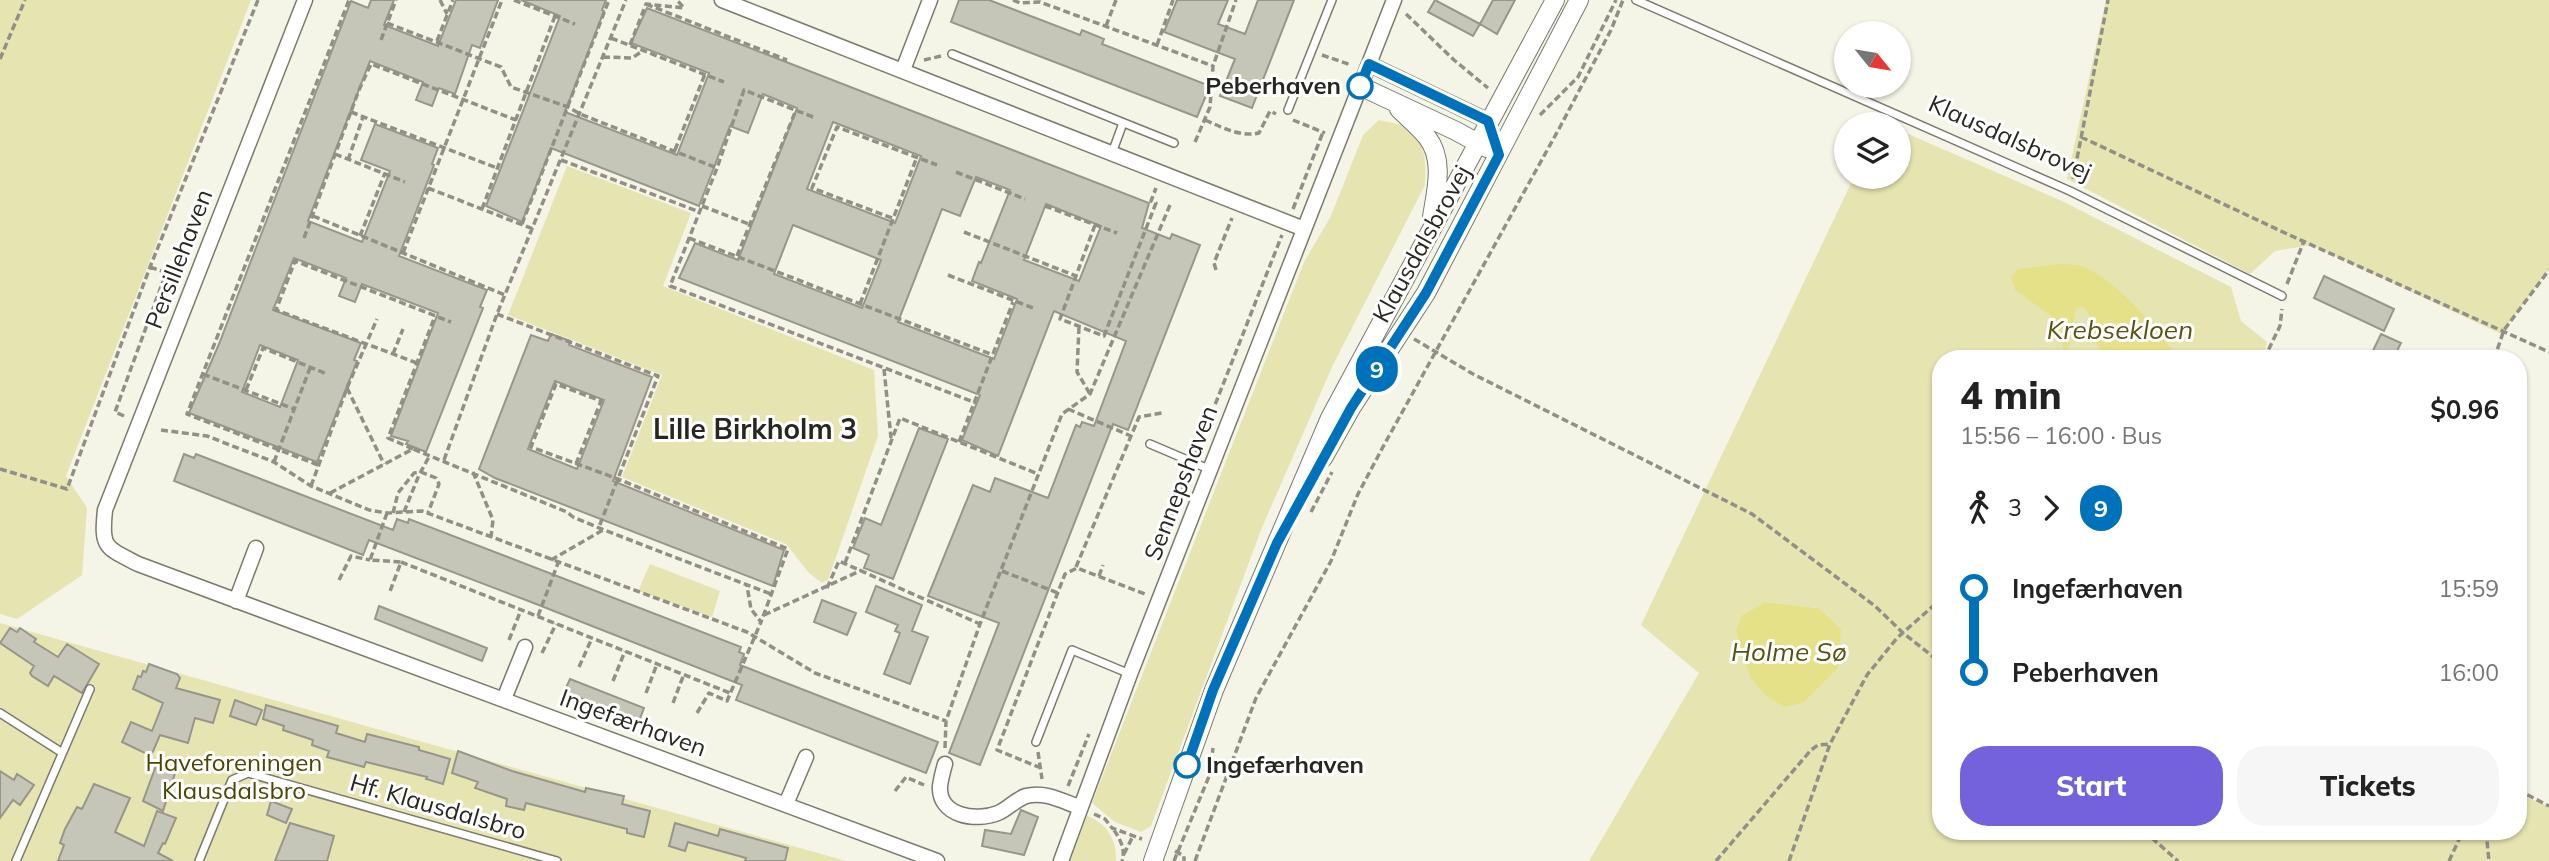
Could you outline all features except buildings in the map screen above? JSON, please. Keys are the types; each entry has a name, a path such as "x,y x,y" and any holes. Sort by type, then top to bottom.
{"street":[{"name":"Persillehaven","path":"102,536 105,510 305,0"},
{"path":"722,0 904,66 1161,173 1304,229"},
{"path":"904,66 930,0"},
{"name":"Klausdalsbrovej","path":"1155,853 1213,690 1330,418 1555,0"},
{"name":"Klausdalsbrovej","path":"1277,543 1351,408 1426,293 1579,0"},
{"name":"Sennepshaven","path":"1079,807 1392,3"},
{"path":"1365,74 1488,121 1499,155"},
{"path":"1365,74 1428,138 1437,159 1438,174 1430,230"},
{"path":"1390,99 1499,155"},
{"name":"Ingefærhaven","path":"102,536 109,549 138,564 937,861"},
{"path":"236,601 256,548"},
{"path":"504,699 525,647"},
{"path":"786,804 806,757"},
{"path":"945,764 940,788 944,802 957,814 978,819 998,813 1025,796 1046,794 1079,807 1061,861"}],"lane":[{"path":"1288,110 1332,0"},
{"name":"Klausdalsbrovej","path":"1636,0 2070,191 2282,296"},
{"path":"952,54 1174,144"},
{"path":"1112,153 1123,123"},
{"path":"1150,444 1211,470"},
{"path":"1036,742 1072,650 1130,674"},
{"path":"16,861 90,689"},
{"path":"0,713 61,752"},
{"name":"Hf. Klausdalsbro","path":"199,861 232,780 248,773 557,861"}],"path":[{"path":"0,59 25,0"},
{"path":"0,469 67,489 150,267 258,0"},
{"path":"318,466 187,414 349,0"},
{"path":"381,40 396,0"},
{"path":"440,0 448,15"},
{"path":"438,41 453,0"},
{"path":"402,253 502,0"},
{"path":"514,0 575,24"},
{"path":"522,224 609,0"},
{"path":"444,460 497,314 626,0"},
{"path":"646,4 684,8 677,0"},
{"path":"1013,0 1020,3 1040,2 1213,66"},
{"path":"1106,26 1116,0"},
{"path":"1157,45 1173,0"},
{"path":"1195,142 1210,107 1213,66 1236,0"},
{"path":"1535,124 1539,116 1578,77 1616,0"},
{"path":"1195,861 1256,698 1331,561 1358,494 1560,127 1611,30 1623,0"},
{"path":"2070,191 2108,0"},
{"path":"1392,3 1409,15 1427,36 1489,90"},
{"path":"630,45 646,4"},
{"path":"646,4 787,60"},
{"path":"482,209 555,16"},
{"path":"387,23 501,67 511,87 568,107 718,168"},
{"path":"611,38 724,82"},
{"path":"603,57 632,58 644,50"},
{"path":"1312,51 1365,74"},
{"path":"904,66 952,54"},
{"path":"304,238 371,64 516,120"},
{"path":"675,151 705,74"},
{"path":"813,117 744,90 718,168 670,286 976,403"},
{"path":"737,256 796,110"},
{"path":"1205,120 1236,134 1249,135 1259,133 1270,111 1339,138"},
{"path":"351,112 497,168"},
{"path":"348,159 363,117"},
{"path":"891,218 812,188 835,126 937,165"},
{"path":"2081,138 2549,352"},
{"path":"335,154 405,182"},
{"path":"860,304 916,157"},
{"path":"561,160 699,212"},
{"path":"956,172 1025,199"},
{"path":"360,236 385,173"},
{"path":"1104,336 1138,242 1156,203 1151,201 1161,173"},
{"path":"427,188 533,229"},
{"path":"1216,270 1214,263 1238,203"},
{"path":"945,764 946,721 980,624 1062,414 1090,394 1170,205"},
{"path":"702,206 750,224"},
{"path":"1045,206 1116,233"},
{"path":"312,216 505,295"},
{"path":"1060,319 1095,225"},
{"path":"964,232 1076,276"},
{"path":"689,238 993,355"},
{"path":"2268,350 2280,327 2282,296 2304,241"},
{"path":"417,363 276,310 295,260 451,322"},
{"path":"150,267 195,282"},
{"path":"2497,350 2504,330 2549,270"},
{"path":"124,416 115,412 166,273"},
{"path":"948,275 1013,302 1033,307"},
{"path":"959,442 1013,302"},
{"path":"497,314 550,332 658,376 601,529 551,560"},
{"path":"1052,315 1113,340"},
{"path":"435,316 388,438 473,472 601,529 771,594"},
{"path":"311,486 347,388 377,319"},
{"path":"926,329 928,323"},
{"path":"1079,327 1077,372 1090,394"},
{"path":"393,354 403,329"},
{"path":"1406,348 1412,338 1473,374 1752,514 1875,606 1932,656"},
{"path":"246,390 263,348 327,374"},
{"path":"274,462 310,368"},
{"path":"884,369 891,440"},
{"path":"203,374 294,409"},
{"path":"576,464 601,401 556,384 531,447 576,464 618,479 788,550 727,701 709,693 697,713"},
{"path":"347,388 384,464"},
{"path":"1068,409 1131,436"},
{"path":"1075,569 1139,417 1162,413"},
{"path":"845,563 900,418 1038,474"},
{"path":"160,430 206,436 274,462 311,486 369,510 428,513 755,637 815,673 946,721"},
{"path":"330,493 413,449"},
{"path":"404,512 430,455"},
{"path":"1308,518 1334,470"},
{"path":"393,513 398,493 414,473 421,472 436,478 439,484 428,513"},
{"path":"473,472 493,520 491,537"},
{"path":"370,560 387,513"},
{"path":"338,580 351,556 401,562 730,693"},
{"path":"827,588 839,561 980,624"},
{"path":"389,594 401,562"},
{"path":"538,617 558,563"},
{"path":"1099,576 1103,565"},
{"path":"1041,768 998,750 1065,574 1077,568 1160,600"},
{"path":"764,615 862,570"},
{"path":"1002,571 1058,593"},
{"path":"747,586 751,609 761,622"},
{"path":"1789,861 1830,744 1867,674 1902,632 1932,607"},
{"path":"509,640 521,610"},
{"path":"542,653 556,624"},
{"path":"579,667 592,638"},
{"path":"613,681 625,651"},
{"path":"646,693 657,664"},
{"path":"673,703 684,674"},
{"path":"1174,861 1210,774 1214,740"},
{"path":"1036,742 1042,795"},
{"path":"1716,861 1811,750 1818,745 1830,744"},
{"path":"895,791 906,777 931,788"},
{"path":"2527,795 2549,806"},
{"path":"1079,807 1105,819 1120,840 1123,859"},
{"path":"1112,828 1133,835 1155,853 1177,852 1184,856 1184,861"},
{"path":"1123,859 1133,835"},
{"path":"2154,840 2178,861"},
{"path":"2449,861 2459,840"},
{"path":"2487,840 2489,861"}],"green space":[{"path":"0,0 251,0 66,476 87,508 82,575 17,619 0,614"},
{"path":"2106,0 2549,0 2549,269 2501,334 2311,245 2275,251 2250,274 2067,179"},
{"path":"1379,120 1404,126 1414,133 1422,146 1425,185 1332,367 1261,530 1151,826 1141,832 1115,822 1092,803 1304,262 1331,216 1363,135"},
{"path":"1911,135 2062,201 2231,287 2241,321 2267,342 2265,350 1932,350 1932,840 2527,840 2527,797 2549,806 2549,861 1589,861 1699,673 1641,625 1848,189 1911,189","holes":["1765,602 1818,608 1742,615"]},
{"path":"567,166 691,213 663,286 874,370 878,436 828,580 822,583 809,573 786,544 622,477 662,375 508,315"},
{"path":"650,564 720,591 712,617 638,591"},
{"name":"Haveforeningen Klausdalsbro","path":"0,623 846,861 0,861"},
{"path":"1087,816 1100,823 1113,839 1116,861 1070,861"}],"water":[{"name":"Krebsekloen","path":"2057,264 2084,267 2123,294 2149,320 2172,350 2100,350 2093,338 2089,315 2083,307 2076,309 2069,350 2064,350 2054,318 2015,290 2011,277 2018,269"},
{"name":"Holme Sø","path":"1765,602 1818,608 1841,629 1838,668 1803,703 1784,707 1764,694 1750,677 1736,631 1742,615"}],"bus line":[{"name":"9","path":"1187,765 1213,690 1277,543 1351,408 1414,314 1499,155 1488,121 1369,64 1360,86"}],"place":[{"name":"Peberhaven","path":"1360,86"},
{"name":"Ingefærhaven","path":"1187,765"}],"district":[{"name":"Lille Birkholm 3","path":"755,429"}]}
